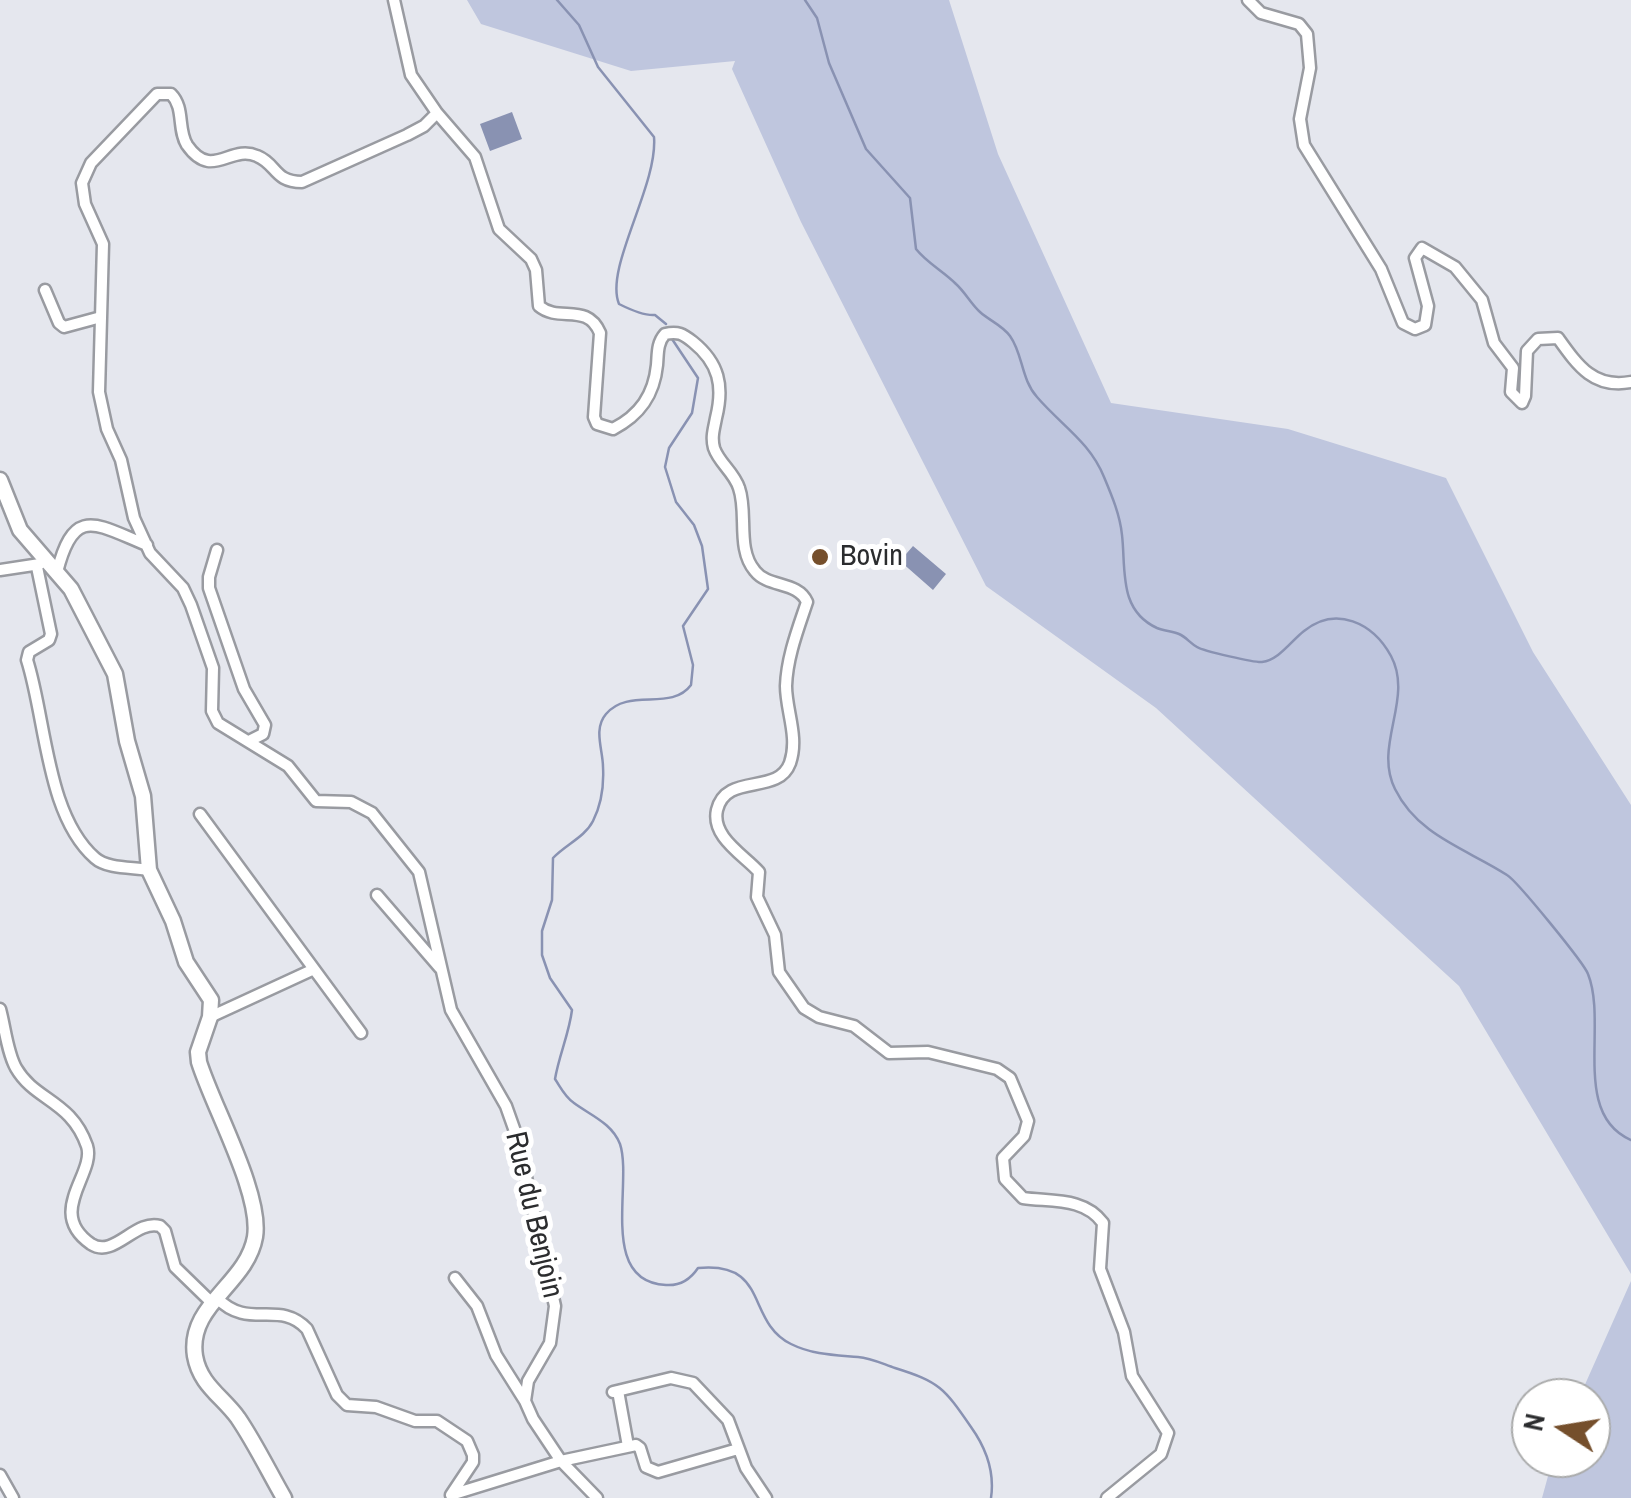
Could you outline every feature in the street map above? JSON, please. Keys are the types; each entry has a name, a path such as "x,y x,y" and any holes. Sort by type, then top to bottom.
{"street":[{"path":"394,0 411,75 475,157 499,229 532,259 538,306 550,312 585,315 597,325 597,424 613,428 644,405 655,384 659,342 665,334 686,336 705,351 716,367 720,399 713,445 741,491 742,528 752,565 760,576 800,592 806,602 786,688 794,741 790,764 774,780 750,783 728,792 717,810 719,830 760,872 758,898 775,935 779,972 804,1008 819,1018 854,1026 890,1052 928,1052 997,1069 1010,1078 1028,1121 1024,1136 1004,1158 1005,1179 1023,1198 1068,1202 1095,1213 1103,1223 1100,1269 1124,1332 1132,1376 1168,1432 1161,1454 1107,1498"},
{"path":"1248,0 1261,12 1299,24 1307,34 1310,68 1300,119 1304,145 1381,268 1404,323 1415,329 1425,325 1428,306 1415,258 1422,248 1455,267 1482,300 1494,343 1512,368 1511,392 1522,403 1527,350 1538,339 1558,338 1594,380 1614,385 1631,382"},
{"name":"Rue du Benjoin","path":"437,113 407,136 295,182 276,174 254,154 244,153 219,162 198,156 183,137 178,101 162,92 91,163 82,182 85,204 103,244 98,392 102,412 121,460 134,518 156,562 183,588 192,605 213,668 215,718 288,766 316,801 351,802 380,820 419,872 440,969 457,1023 512,1122 554,1293 550,1343 528,1381 525,1400"},
{"path":"44,290 64,326 101,317"},
{"path":"0,480 20,530 41,563 51,634 49,640 29,652 26,660 58,795 70,825 96,859 149,870"},
{"name":"Rue du Benjoin","path":"57,572 68,536 81,526 98,526 147,545"},
{"path":"217,550 210,588 244,689 266,726 263,734 249,741"},
{"path":"0,570 41,563 57,572 79,601 115,674 127,741 144,796 149,870 173,921 181,952 210,1000 210,1016 200,1042 198,1062 255,1214 256,1227 246,1264 198,1322 194,1335 198,1368 203,1381 236,1416 284,1498"},
{"path":"200,814 361,1033"},
{"name":"Rue du Benjoin","path":"378,895 440,969"},
{"path":"210,1016 312,970"},
{"path":"0,1009 15,1067 66,1110 87,1146 88,1158 72,1197 83,1236 96,1246 108,1247 140,1227 160,1226 179,1274 230,1312 286,1316 300,1322 307,1329 337,1395 348,1406 376,1407 415,1421 437,1421 467,1441 474,1455 472,1462 450,1496"},
{"path":"456,1278 477,1306 496,1356 525,1400 533,1420 561,1461 597,1498"},
{"path":"628,1446 615,1392 672,1378 693,1384 728,1420 738,1450 766,1498"},
{"path":"450,1496 561,1461 628,1446 640,1448 646,1467 658,1472 738,1450"},
{"path":"0,1475 13,1498"}],"shaded area":[{"path":"467,0 949,0 998,154 1111,403 1288,429 1446,478 1533,652 1631,805 1631,1274 1459,986 1156,708 986,586 801,222 732,69 735,61 631,71 481,24"},
{"path":"512,112 522,139 490,151 480,124"},
{"path":"913,546 946,574 933,590 900,561"},
{"path":"1631,1281 1631,1498 1542,1498 1548,1478 1611,1478 1611,1378 1588,1378"}],"waterway":[{"path":"557,0 579,25 598,67 654,137 648,179 616,288 619,304 655,315 666,324"},
{"path":"805,0 817,18 829,63 866,149 910,198 916,249 959,287 980,312 1007,332 1032,390 1098,465 1119,520 1126,588 1136,611 1157,628 1179,634 1201,649 1258,662 1274,658 1304,631 1329,619 1353,621 1383,644 1397,672 1397,705 1388,756 1395,789 1430,830 1507,875 1584,967 1593,994 1596,1089 1602,1110 1613,1127 1631,1140"},
{"path":"670,336 698,378 692,413 669,448 665,467 676,502 694,525 702,546 708,589 683,626 693,665 691,685 673,697 626,702 606,714 599,733 603,781 596,815 585,832 553,858 552,900 542,931 542,955 550,978 572,1010 555,1079 568,1098 606,1125 620,1144 625,1249 632,1267 645,1280 676,1284 698,1268 721,1268 747,1283 767,1321 791,1344 816,1352 868,1359 940,1388 981,1443 990,1469 991,1498"}],"place":[{"name":"Bovin","path":"820,557"}]}
